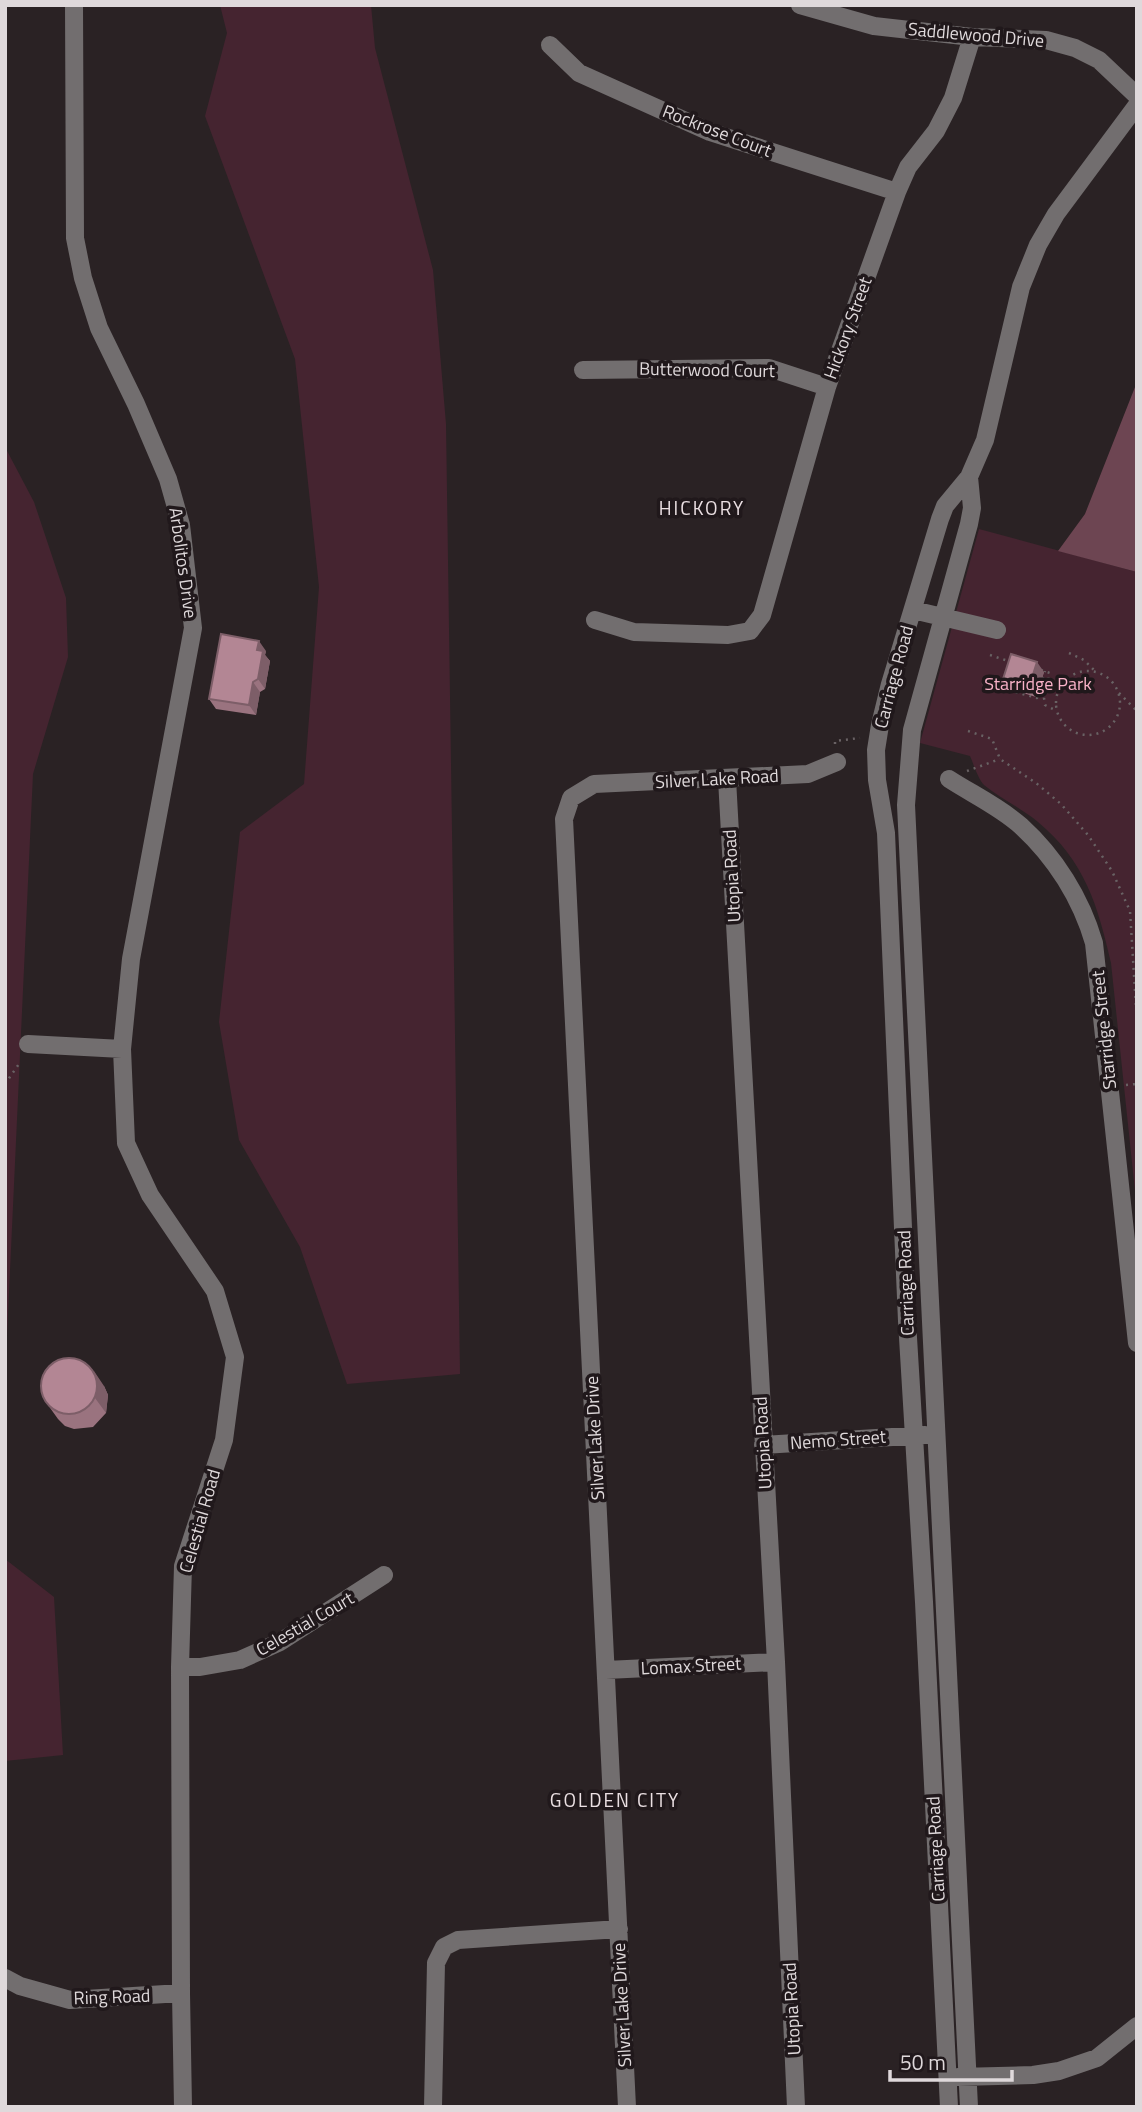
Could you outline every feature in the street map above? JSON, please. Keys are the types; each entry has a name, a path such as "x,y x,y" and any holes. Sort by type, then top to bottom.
{"street":[{"name":"Arbolitos Drive","path":"74,5 75,238 83,278 99,328 168,479 181,525 192,628 131,959 122,1049"},
{"name":"Saddlewood Drive","path":"800,5 874,26 972,37 1046,40 1075,48 1099,60 1137,96"},
{"name":"Hickory Street","path":"595,620 634,632 729,635 750,631 762,615 827,387 897,192 908,167 936,131 953,98 972,37"},
{"name":"Rockrose Court","path":"550,45 579,73 710,132 897,192"},
{"name":"Carriage Road","path":"949,2107 886,833 877,780 876,750 890,684 940,519 946,506 969,477 985,440 1021,287 1038,244 1068,197 1137,105"},
{"name":"Butterwood Court","path":"583,370 769,368 827,387"},
{"name":"Carriage Road","path":"969,477 972,496 970,524 912,730 906,805 969,2107"},
{"path":"913,610 997,630"},
{"name":"Silver Lake Road","path":"594,785 808,774 837,762"},
{"name":"Utopia Road","path":"727,779 776,1662 796,2107"},
{"name":"Starridge Street","path":"948,779 1020,825 1060,869 1087,921 1095,956 1137,1343"},
{"name":"Silver Lake Drive","path":"594,785 571,798 564,819 627,2107"},
{"path":"886,850 907,848"},
{"path":"32,1044 122,1049"},
{"name":"Celestial Road","path":"122,1049 126,1143 150,1195 215,1291 235,1357 224,1440 183,1566 180,1667 183,2107"},
{"name":"Nemo Street","path":"763,1445 936,1435"},
{"name":"Celestial Court","path":"180,1667 200,1667 240,1660 280,1642 384,1576"},
{"name":"Lomax Street","path":"606,1671 776,1662"},
{"path":"929,1713 949,1713"},
{"path":"433,2107 436,1963 443,1947 458,1940 618,1929"},
{"name":"Ring Road","path":"5,1978 20,1986 70,2000 181,1993"},
{"path":"947,2078 1033,2075 1059,2071 1097,2058 1137,2026"}],"path":[{"path":"1069,653 1084,660 1096,672"},
{"path":"990,654 1012,662"},
{"path":"1034,668 1050,673 1045,705 1057,711"},
{"path":"982,683 1038,698 1045,671"},
{"path":"1119,692 1119,713 1114,723 1106,730 1097,734 1076,733 1060,719 1056,698 1060,688 1066,680 1085,671 1106,676 1137,711"},
{"path":"968,731 992,739 1000,759 1061,804 1088,835 1112,871 1130,911 1137,1023"},
{"path":"837,762 835,741 866,738"},
{"path":"973,769 1000,759"},
{"path":"5,1084 23,1058 36,1058 32,1044"}],"green space":[{"path":"220,5 371,5 375,48 433,270 446,424 460,1374 347,1384 300,1247 239,1140 219,1022 240,832 304,784 319,587 295,359 205,116 227,33"},
{"path":"5,447 34,502 66,598 68,657 33,774 5,1379"},
{"name":"Starridge Park","path":"979,529 1137,572 1137,1210 1111,963 1101,922 1087,886 1067,852 1054,837 1038,822 984,785 970,756 920,743"},
{"path":"5,1559 54,1597 63,1755 5,1761"}],"shaded area":[{"path":"1137,382 1137,572 1058,551 1085,514"}],"building":[{"path":"221,634 259,641 257,650 263,651 258,679 253,682 249,705 209,699"},
{"path":"1011,654 1037,662 1029,687 1003,679"},
{"path":"69,1358 80,1360 89,1366 95,1375 95,1397 89,1406 80,1412 69,1414 58,1412 49,1406 43,1397 41,1386 43,1375 49,1366 58,1360"}],"district":[{"name":"HICKORY","path":"702,508"},
{"name":"GOLDEN CITY","path":"615,1800"}]}
